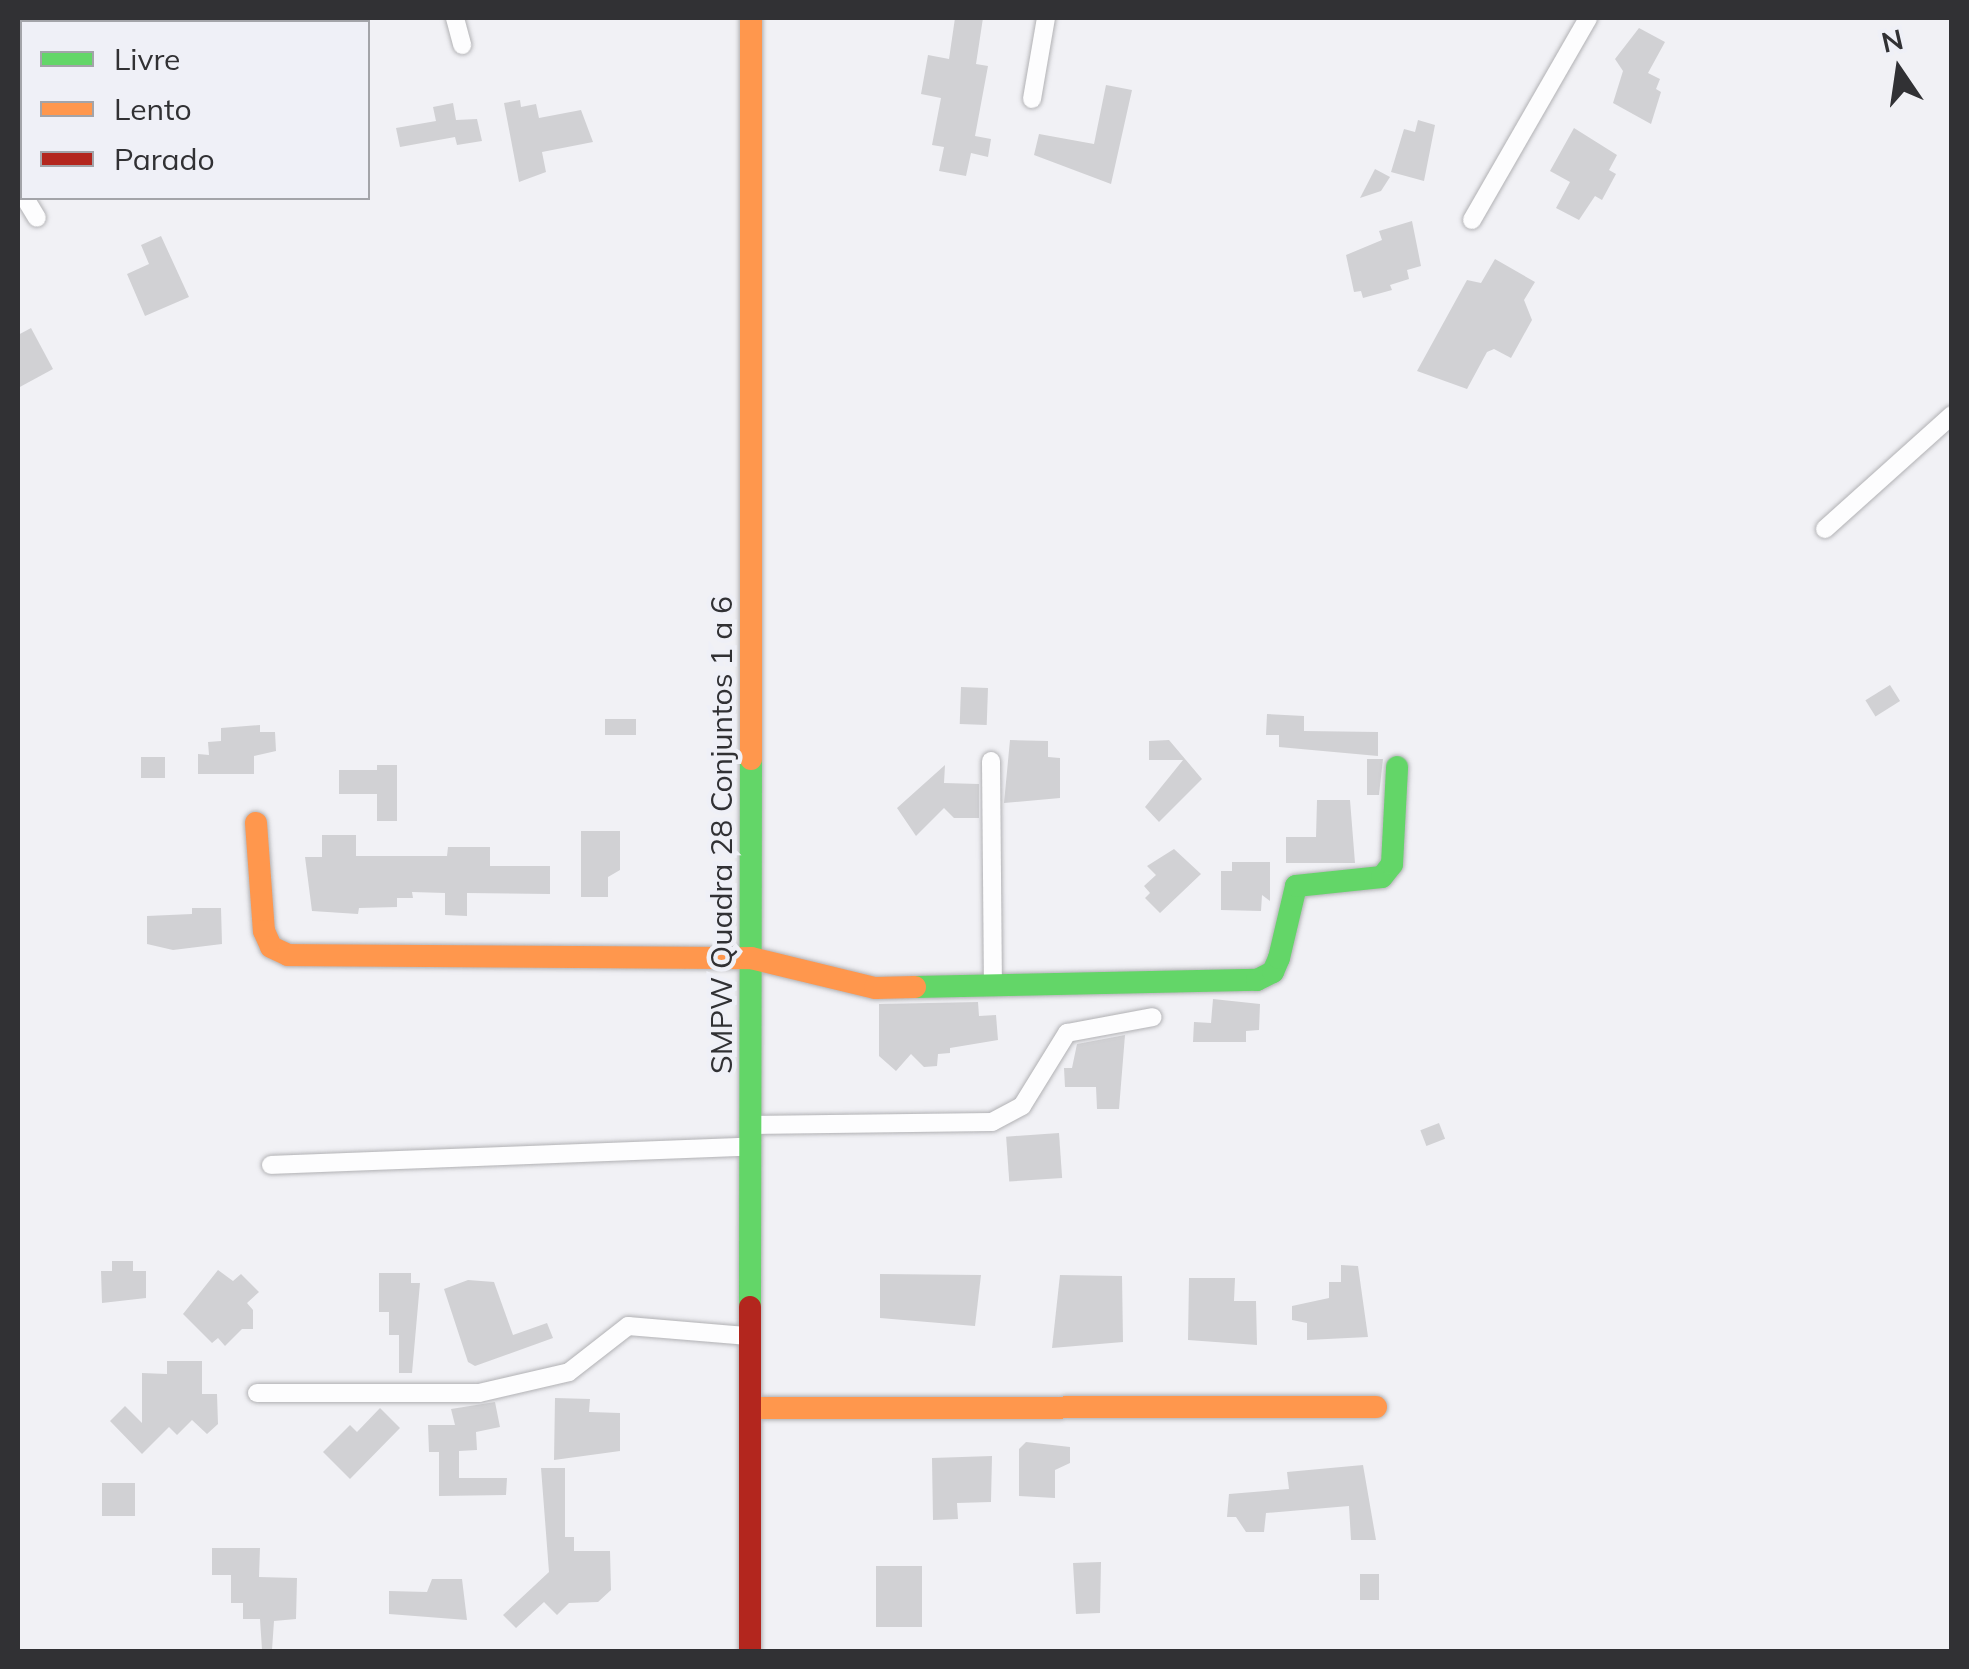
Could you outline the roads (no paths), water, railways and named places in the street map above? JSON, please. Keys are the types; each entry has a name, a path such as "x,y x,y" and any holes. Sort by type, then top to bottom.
{"street":[{"path":"455,18 462,46"},
{"name":"SMPW Quadra 28 Conjuntos 1 a 6","path":"750,1652 750,1408 746,1336 751,958 751,18"},
{"path":"1032,98 1046,18"},
{"path":"1472,220 1588,18"},
{"path":"27,200 37,218"},
{"path":"1825,529 1952,415"},
{"path":"992,761 993,985"},
{"path":"256,823 266,938 288,955 751,958 860,986 1258,980 1273,972 1296,886 1382,877 1392,864 1397,767"},
{"path":"271,1165 992,1122 1022,1106 1067,1033 1153,1016"},
{"path":"256,1393 479,1393 569,1372 628,1326 746,1336"},
{"path":"750,1408 1376,1408"}]}
